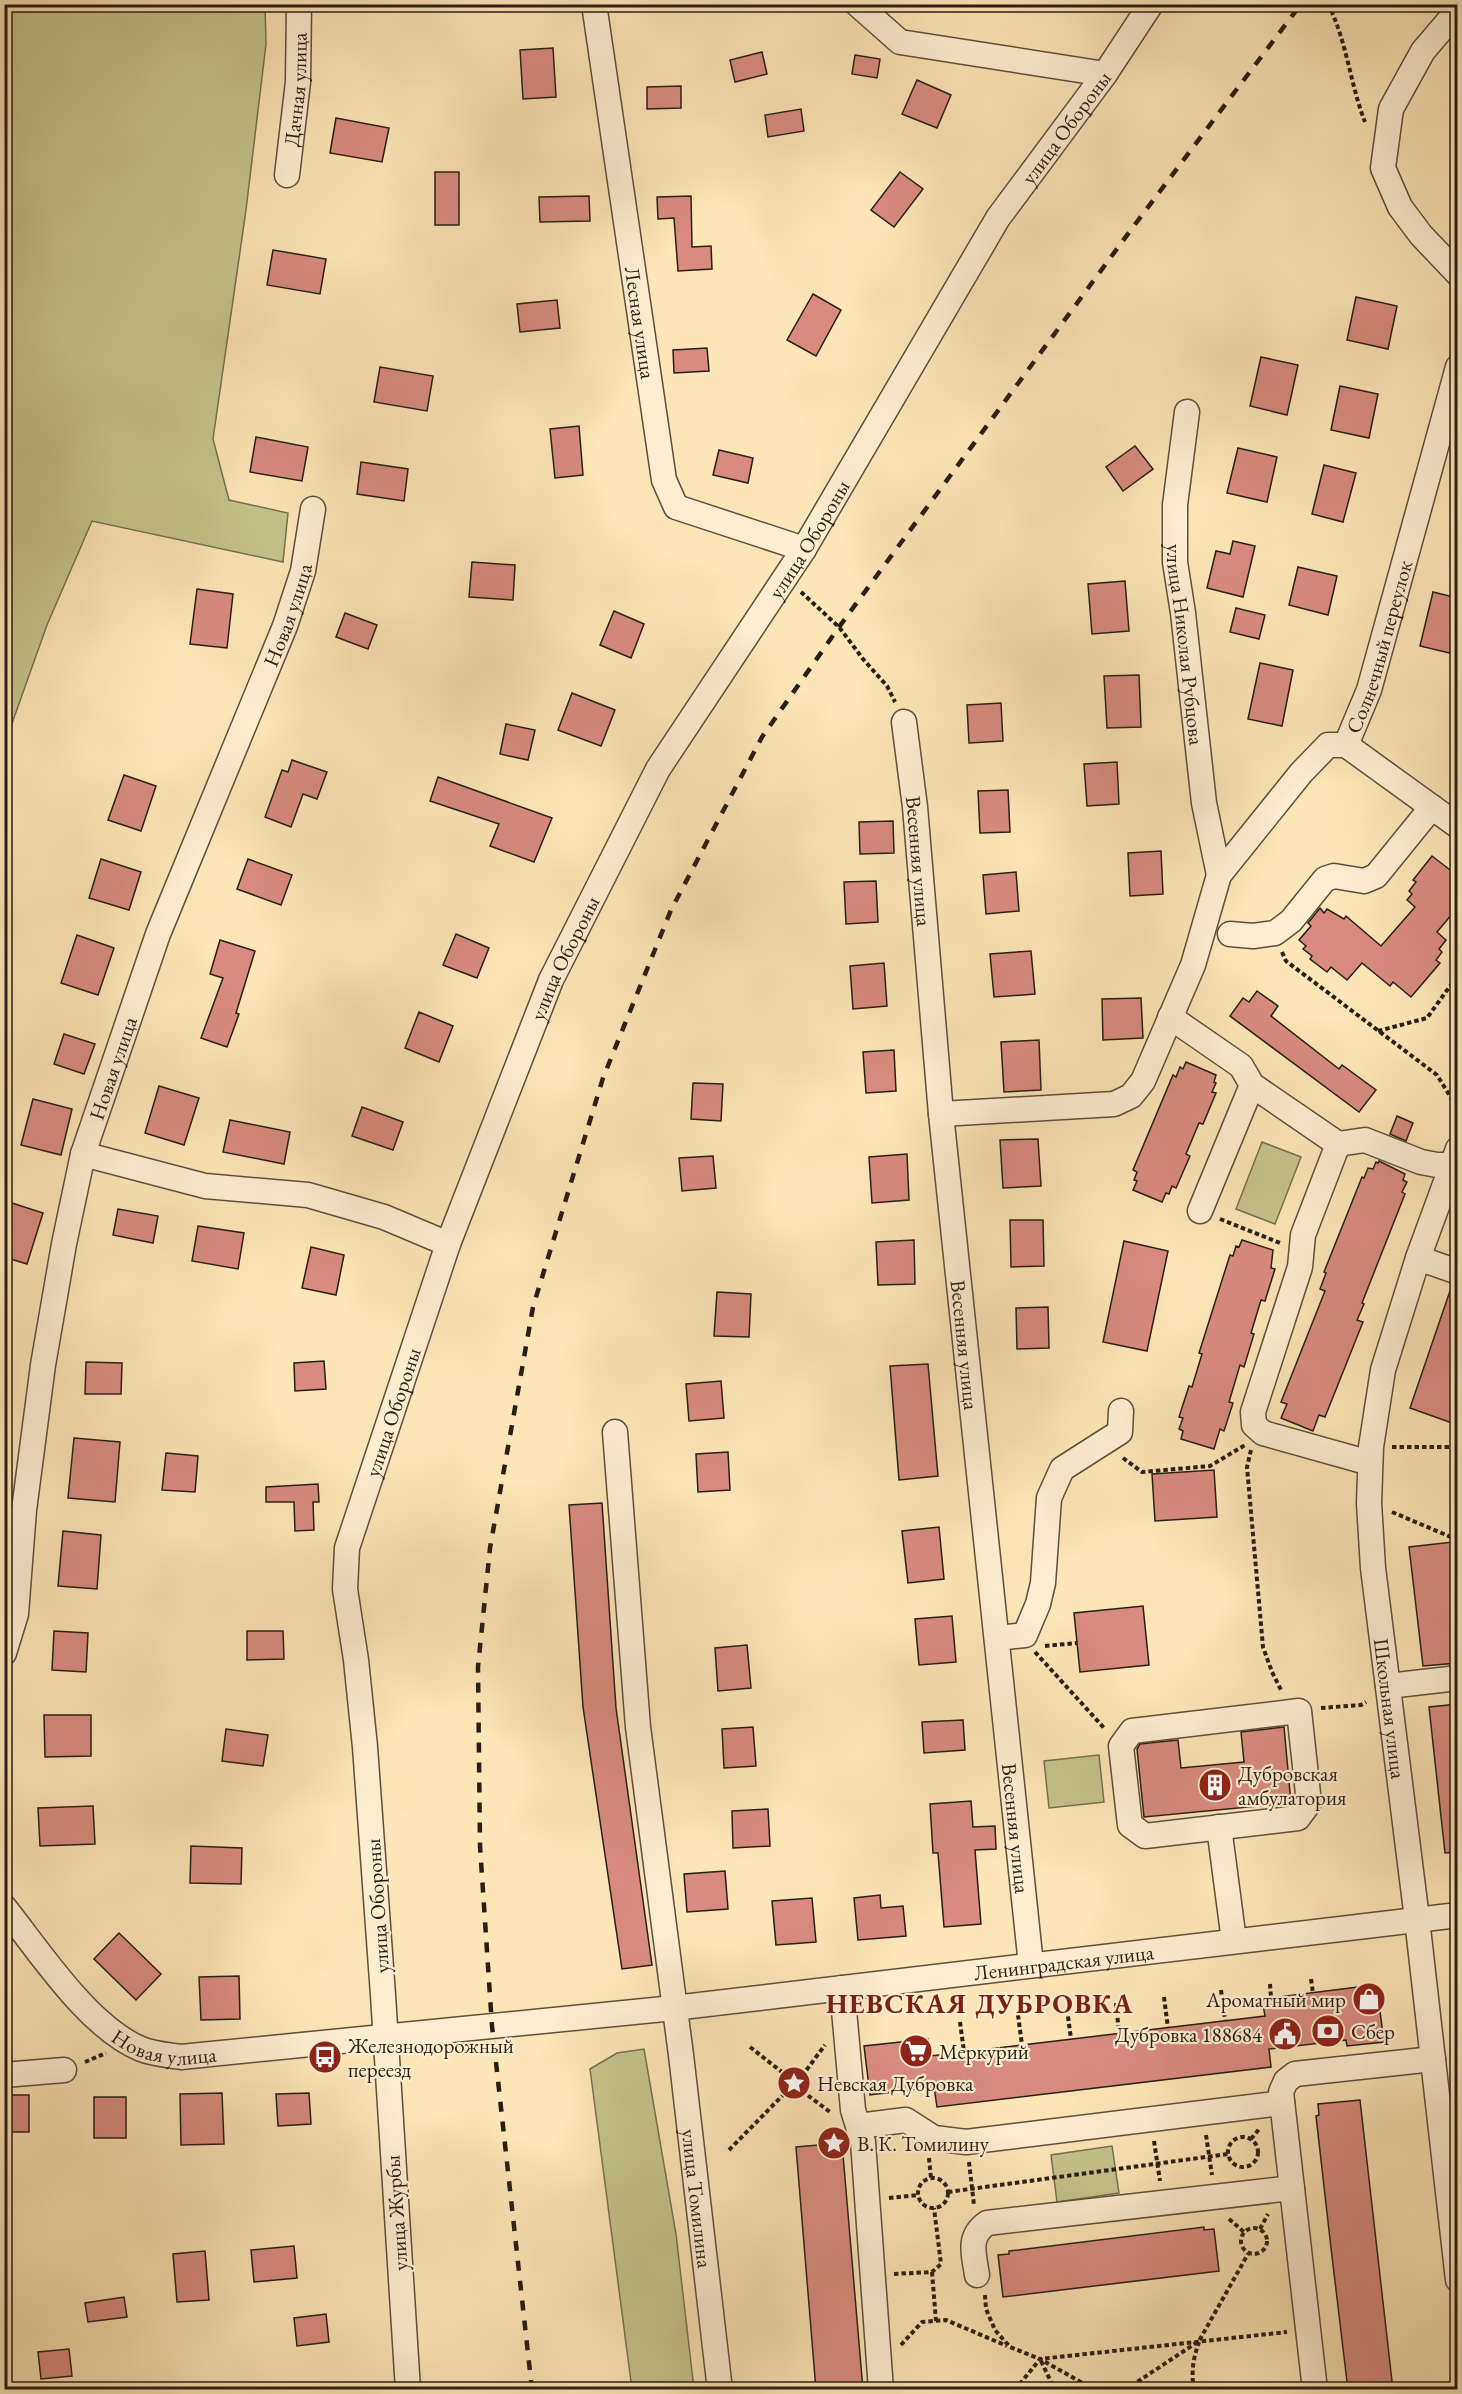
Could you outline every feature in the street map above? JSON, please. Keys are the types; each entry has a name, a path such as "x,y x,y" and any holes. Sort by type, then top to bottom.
{"street":[{"name":"Дачная улица","path":"287,175 298,82 298,4"},
{"name":"Лесная улица","path":"594,4 664,480 676,507 804,549"},
{"path":"858,4 900,42 1105,74"},
{"name":"улица Обороны","path":"384,2036 364,1747 356,1660 345,1589 347,1548 448,1244 551,980 658,770 804,549 998,218 1105,74 1151,4"},
{"path":"1458,10 1423,51 1391,109 1383,168 1400,207 1421,235 1458,274"},
{"name":"Солнечный переулок","path":"1219,875 1301,773 1328,745 1346,745 1369,690 1458,367"},
{"name":"улица Николая Рубцова","path":"1187,412 1175,514 1174,562 1183,613 1204,803 1219,875"},
{"name":"Новая улица","path":"4,1653 16,1614 24,1510 43,1365 64,1244 83,1154 158,934 285,626 303,571 313,509"},
{"name":"Весенняя улица","path":"904,722 915,807 941,1114 1031,1965"},
{"path":"1346,745 1458,826"},
{"path":"1230,934 1253,936 1275,933 1291,921 1325,879 1334,876 1364,880 1376,876 1432,807"},
{"path":"941,1114 1114,1104 1131,1096 1143,1081 1192,965 1219,875"},
{"path":"1170,1017 1241,1066 1252,1086 1338,1144 1365,1140 1420,1162 1456,1162"},
{"path":"1200,1211 1252,1086"},
{"path":"1338,1144 1303,1235 1300,1267 1253,1412 1254,1425 1263,1433 1371,1455"},
{"path":"83,1154 205,1186 308,1196 384,1217 448,1244"},
{"name":"Школьная улица","path":"1456,1162 1418,1258 1383,1370 1371,1455 1369,1503 1373,1568 1417,1920 1458,2280"},
{"path":"1418,1258 1458,1272"},
{"path":"997,1638 1025,1635 1038,1604 1043,1583 1049,1498 1062,1469 1120,1432 1121,1411"},
{"name":"улица Томилина","path":"615,1432 638,1727 720,2390"},
{"path":"1388,1686 1458,1677"},
{"path":"1299,1711 1310,1803 1298,1818 1145,1836 1130,1825 1120,1746 1132,1731 1299,1711"},
{"path":"1218,1827 1234,1941"},
{"name":"Новая улица","path":"4,1907 86,2010 111,2033 142,2050 182,2057 384,2036"},
{"name":"Ленинградская улица","path":"384,2036 674,2008 1458,1915"},
{"path":"842,1988 853,2110 863,2142 880,2390"},
{"name":"улица Журбы","path":"384,2036 408,2390"},
{"path":"1315,2390 1281,2092 1286,2081 1295,2074 1433,2059"},
{"path":"4,2075 64,2070"},
{"path":"858,2126 906,2120 934,2138 966,2142 1282,2103"},
{"path":"977,2275 973,2241 977,2230 987,2223 1292,2188"}],"path":[{"path":"1328,4 1338,24 1366,124"},
{"path":"784,578 839,627 887,686 904,722"},
{"path":"1275,933 1286,961 1437,1075 1458,1113"},
{"path":"1378,1031 1427,1018 1458,975"},
{"path":"1200,1211 1301,1251"},
{"path":"1100,1444 1142,1472 1210,1466 1263,1433"},
{"path":"1263,1433 1251,1449 1247,1467 1263,1647 1272,1672 1282,1692 1299,1711 1361,1705 1376,1698 1388,1686"},
{"path":"1371,1455 1458,1448"},
{"path":"1369,1503 1458,1540"},
{"path":"1030,1647 1120,1746"},
{"path":"1311,1979 1313,1993"},
{"path":"1269,1984 1271,1998"},
{"path":"1221,1990 1225,2020"},
{"path":"1164,1997 1168,2028"},
{"path":"1116,2003 1119,2033"},
{"path":"1067,2009 1071,2039"},
{"path":"1018,2015 1022,2045"},
{"path":"960,2022 964,2052"},
{"path":"802,2076 830,2038"},
{"path":"750,2047 787,2076"},
{"path":"791,2073 802,2076 805,2081 802,2091 791,2094 787,2091 784,2086 787,2076 791,2073"},
{"path":"729,2150 787,2091"},
{"path":"1203,2113 1216,2197"},
{"path":"1151,2120 1163,2203"},
{"path":"1240,2137 1246,2137 1255,2142 1258,2154 1252,2165 1246,2167 1234,2165 1228,2154 1231,2143 1240,2137"},
{"path":"966,2142 977,2230"},
{"path":"948,2192 1228,2154"},
{"path":"931,2178 945,2184 948,2192 941,2205 934,2208 926,2207 918,2195 919,2187 931,2178"},
{"path":"911,2273 932,2272 941,2264 934,2208"},
{"path":"1251,2228 1260,2229 1266,2234 1268,2243 1264,2251 1257,2255 1248,2254 1242,2248 1240,2240 1244,2232 1251,2228"},
{"path":"1194,2390 1192,2366 1199,2341 1248,2254"},
{"path":"932,2272 936,2321"},
{"path":"977,2275 984,2288 986,2309 995,2330 1010,2347"},
{"path":"915,2329 922,2322 946,2320 1040,2360 1095,2390"},
{"path":"1015,2390 1040,2360 1308,2329"},
{"path":"1125,2390 1199,2341"},
{"path":"1040,2360 1055,2390"}],"shaded area":[{"path":"5,4 265,5 266,44 246,210 213,439 229,500 288,513 283,562 92,521 47,625 5,743"},
{"path":"1262,1142 1301,1157 1275,1224 1236,1209"},
{"path":"1099,1755 1104,1802 1049,1808 1044,1761"},
{"path":"644,2049 676,2234 694,2389 632,2389 590,2069 617,2053"},
{"path":"1112,2146 1119,2193 1057,2202 1051,2155"}],"building":[{"path":"553,48 556,97 523,99 520,50"},
{"path":"762,52 767,74 735,82 730,60"},
{"path":"855,55 880,59 877,78 852,74"},
{"path":"917,80 951,95 937,128 902,114"},
{"path":"681,86 681,108 647,109 647,87"},
{"path":"801,109 804,131 768,137 765,115"},
{"path":"336,118 389,128 382,162 330,153"},
{"path":"435,172 459,172 459,225 435,225"},
{"path":"900,172 923,189 894,227 871,210"},
{"path":"589,196 590,221 540,222 539,197"},
{"path":"691,196 692,247 711,246 712,269 678,271 674,218 658,219 657,197"},
{"path":"273,250 326,259 320,294 267,285"},
{"path":"813,294 841,310 816,356 787,340"},
{"path":"1356,297 1397,306 1388,349 1347,340"},
{"path":"557,300 560,328 520,332 517,304"},
{"path":"707,348 709,371 674,373 673,350"},
{"path":"1261,357 1298,365 1287,415 1250,406"},
{"path":"380,367 433,376 427,411 374,402"},
{"path":"1340,386 1378,394 1369,438 1331,430"},
{"path":"579,426 583,475 555,478 550,429"},
{"path":"256,437 308,447 302,481 250,472"},
{"path":"1135,446 1153,469 1123,491 1106,467"},
{"path":"1238,448 1277,457 1267,502 1227,493"},
{"path":"719,450 753,458 748,483 713,475"},
{"path":"361,462 408,469 404,501 357,494"},
{"path":"1324,465 1356,473 1343,522 1312,514"},
{"path":"1233,541 1255,546 1243,597 1207,588 1216,551 1230,554"},
{"path":"472,562 515,565 513,600 469,597"},
{"path":"1298,567 1337,576 1328,615 1289,605"},
{"path":"1125,581 1129,631 1092,634 1088,584"},
{"path":"197,589 233,594 227,648 190,644"},
{"path":"1433,592 1458,598 1458,655 1420,646"},
{"path":"1236,608 1265,615 1259,639 1230,632"},
{"path":"614,611 644,624 631,658 600,645"},
{"path":"345,613 377,625 368,649 336,637"},
{"path":"1260,663 1293,670 1282,726 1248,719"},
{"path":"1139,675 1141,727 1107,728 1104,676"},
{"path":"572,693 615,710 601,746 558,730"},
{"path":"1001,703 1003,741 969,743 967,705"},
{"path":"506,724 535,730 528,760 500,754"},
{"path":"292,760 327,772 317,799 303,794 291,827 265,817 282,770 288,772"},
{"path":"1117,762 1119,804 1087,806 1084,764"},
{"path":"124,775 156,786 141,831 108,820"},
{"path":"438,777 552,818 534,862 490,846 499,824 430,801"},
{"path":"1008,790 1010,832 980,833 978,791"},
{"path":"893,821 894,853 860,854 859,822"},
{"path":"1161,851 1163,894 1130,896 1128,853"},
{"path":"1432,856 1458,876 1458,907 1437,932 1446,940 1439,949 1442,952 1436,960 1440,963 1411,997 1393,982 1390,986 1362,963 1347,980 1331,967 1327,972 1310,959 1312,956 1303,949 1306,946 1299,940 1311,926 1308,923 1320,908 1324,913 1327,909 1344,919 1346,916 1381,946 1415,907 1407,900 1412,894 1409,891 1416,882 1413,880"},
{"path":"101,859 141,872 129,910 89,898"},
{"path":"248,859 292,875 281,905 237,889"},
{"path":"1016,872 1019,911 986,914 983,875"},
{"path":"876,881 878,922 846,924 844,882"},
{"path":"456,934 489,948 477,978 443,965"},
{"path":"77,935 114,948 98,995 61,983"},
{"path":"220,940 255,951 236,1013 239,1014 227,1047 201,1038 223,978 210,974"},
{"path":"1031,951 1035,994 994,997 990,954"},
{"path":"884,963 887,1006 853,1009 850,966"},
{"path":"1257,991 1278,1006 1271,1016 1339,1069 1342,1065 1376,1090 1359,1112 1230,1016 1243,998 1249,1002"},
{"path":"1141,998 1143,1038 1103,1040 1102,999"},
{"path":"419,1012 453,1026 439,1062 405,1048"},
{"path":"64,1034 95,1044 84,1074 54,1064"},
{"path":"1039,1040 1041,1090 1004,1092 1001,1042"},
{"path":"894,1050 896,1091 866,1093 863,1052"},
{"path":"1186,1062 1216,1075 1214,1082 1216,1083 1212,1092 1216,1093 1203,1124 1199,1123 1186,1154 1190,1156 1176,1188 1172,1186 1162,1202 1133,1190 1137,1181 1134,1180 1137,1172 1133,1170 1173,1075 1176,1077 1180,1067 1183,1069"},
{"path":"693,1083 723,1084 721,1121 691,1119"},
{"path":"159,1086 199,1098 184,1145 145,1133"},
{"path":"33,1099 72,1109 61,1155 21,1145"},
{"path":"362,1107 403,1122 393,1150 352,1136"},
{"path":"1397,1116 1413,1123 1406,1141 1390,1134"},
{"path":"230,1120 290,1132 284,1164 223,1152"},
{"path":"1038,1139 1041,1186 1003,1188 1000,1140"},
{"path":"907,1154 909,1200 872,1203 869,1157"},
{"path":"713,1156 716,1188 682,1191 679,1158"},
{"path":"1379,1161 1405,1174 1403,1180 1407,1182 1402,1192 1405,1194 1362,1303 1364,1304 1357,1320 1363,1322 1325,1417 1319,1415 1313,1431 1281,1418 1287,1404 1281,1402 1325,1291 1320,1289 1326,1273 1324,1272 1362,1177 1364,1178 1368,1168 1373,1169"},
{"path":"12,1203 43,1213 27,1264 4,1257 4,1228"},
{"path":"118,1209 158,1216 153,1243 113,1235"},
{"path":"1010,1220 1043,1220 1044,1266 1011,1267"},
{"path":"198,1226 244,1233 238,1269 192,1261"},
{"path":"914,1240 915,1284 878,1285 876,1242"},
{"path":"1242,1240 1273,1250 1271,1268 1275,1269 1265,1301 1261,1300 1244,1367 1240,1365 1229,1402 1233,1403 1224,1431 1220,1429 1214,1449 1181,1439 1183,1431 1179,1429 1183,1418 1179,1417 1189,1386 1192,1387 1202,1354 1199,1353 1230,1255 1233,1256 1236,1246 1239,1247"},
{"path":"1124,1241 1168,1251 1147,1351 1103,1342"},
{"path":"311,1247 344,1255 336,1295 302,1288"},
{"path":"1452,1285 1458,1286 1458,1406 1452,1423 1410,1408"},
{"path":"717,1292 751,1294 749,1337 714,1336"},
{"path":"1048,1307 1049,1348 1017,1349 1016,1308"},
{"path":"324,1361 326,1389 295,1391 294,1363"},
{"path":"86,1362 122,1363 121,1394 85,1394"},
{"path":"928,1364 938,1476 899,1480 890,1366"},
{"path":"721,1381 724,1418 689,1421 686,1384"},
{"path":"74,1438 120,1442 115,1502 68,1498"},
{"path":"728,1452 730,1490 698,1492 696,1454"},
{"path":"166,1453 198,1456 195,1492 162,1490"},
{"path":"1214,1470 1217,1517 1155,1521 1152,1474"},
{"path":"318,1484 319,1502 313,1502 314,1530 295,1531 294,1502 266,1502 266,1487"},
{"path":"602,1503 616,1708 652,1965 622,1969 583,1707 569,1505"},
{"path":"939,1527 944,1579 908,1583 902,1531"},
{"path":"63,1531 101,1535 97,1589 58,1586"},
{"path":"1453,1542 1458,1579 1458,1663 1423,1666 1409,1547"},
{"path":"1143,1606 1149,1665 1080,1672 1074,1613"},
{"path":"952,1616 956,1662 919,1665 915,1619"},
{"path":"54,1631 88,1633 86,1672 52,1670"},
{"path":"247,1631 283,1631 284,1659 247,1660"},
{"path":"747,1645 751,1688 718,1691 715,1648"},
{"path":"1458,1704 1458,1852 1445,1853 1429,1707"},
{"path":"44,1715 91,1715 91,1756 45,1757"},
{"path":"963,1720 965,1750 924,1753 922,1722"},
{"path":"753,1727 756,1766 724,1768 722,1729"},
{"name":"Дубровская амбулатория","path":"1284,1727 1291,1803 1144,1817 1137,1749 1140,1744 1178,1740 1181,1768 1244,1762 1241,1732"},
{"path":"226,1729 268,1735 263,1766 222,1761"},
{"path":"971,1801 973,1827 995,1826 996,1849 975,1850 981,1924 944,1927 938,1853 933,1853 930,1804"},
{"path":"93,1806 95,1844 40,1846 38,1808"},
{"path":"768,1809 770,1846 733,1848 732,1811"},
{"path":"191,1846 242,1848 241,1884 190,1883"},
{"path":"725,1871 728,1909 687,1912 684,1874"},
{"path":"880,1895 881,1908 903,1906 906,1936 858,1940 854,1898"},
{"path":"812,1898 816,1942 776,1945 772,1901"},
{"path":"119,1933 161,1974 136,2000 94,1959"},
{"path":"239,1976 240,2019 201,2020 199,1977"},
{"path":"1366,1986 1373,1989 1378,1996 1384,2042 1347,2046 1346,2040 1269,2049 1271,2067 937,2107 934,2087 870,2095 864,2046 928,2039 930,2056 1265,2016 1262,1999"},
{"path":"222,2093 224,2144 181,2145 180,2094"},
{"path":"309,2093 311,2124 278,2126 276,2094"},
{"path":"4,2095 29,2095 29,2132 4,2132"},
{"path":"94,2097 126,2097 126,2138 94,2138"},
{"path":"1360,2100 1393,2390 1348,2390 1331,2248 1316,2116 1319,2115 1318,2104"},
{"path":"842,2143 863,2390 816,2390 796,2147"},
{"path":"1204,2227 1204,2230 1214,2229 1219,2271 1003,2297 998,2255 1009,2254 1009,2251"},
{"path":"294,2246 297,2278 254,2282 251,2250"},
{"path":"205,2251 209,2300 177,2302 173,2254"},
{"path":"124,2297 127,2317 88,2322 85,2303"},
{"path":"326,2314 329,2342 297,2346 294,2318"},
{"path":"69,2349 72,2376 41,2379 38,2352"}],"railway":[{"path":"532,2390 492,2026 480,1846 478,1667 490,1548 533,1307 603,1078 671,910 762,737 839,627 1133,227 1301,4"}],"place":[{"name":"Дубровская амбулатория","path":"1215,1785"},
{"name":"Ароматный мир","path":"1369,1999"},
{"name":"Сбер","path":"1328,2031"},
{"name":"Дубровка 188684","path":"1285,2034"},
{"name":"Меркурий","path":"916,2051"},
{"name":"Железнодорожный переезд","path":"325,2057"},
{"name":"Невская Дубровка","path":"794,2083"},
{"name":"В. К. Томилину","path":"834,2143"}],"district":[{"name":"НЕВСКАЯ ДУБРОВКА","path":"980,2003"}]}
